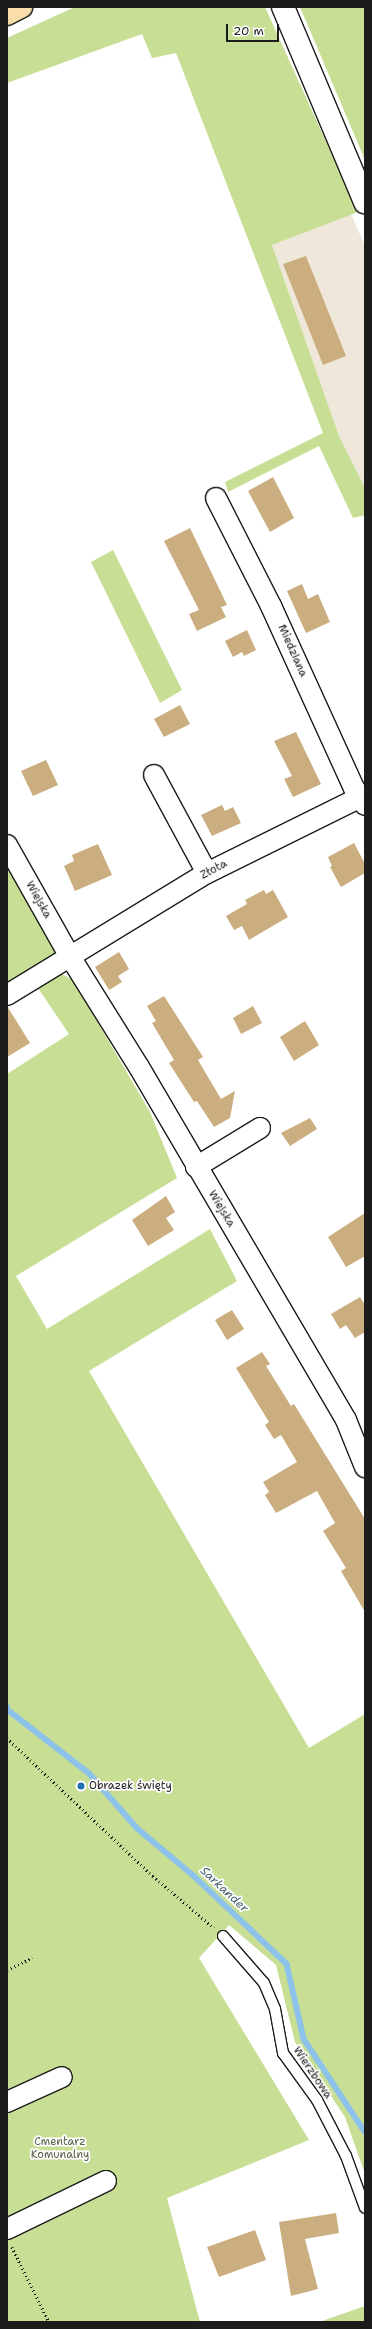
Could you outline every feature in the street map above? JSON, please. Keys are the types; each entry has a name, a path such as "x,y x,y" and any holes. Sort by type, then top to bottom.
{"highway":[{"path":"7,14 21,7"}],"street":[{"path":"283,7 365,202"},
{"name":"Miedziana","path":"216,498 271,606 363,799"},
{"path":"154,774 208,873"},
{"name":"Złota","path":"69,955 208,873 363,799"},
{"name":"Wiejska","path":"7,845 69,955 139,1067 196,1167 346,1420 364,1462"},
{"path":"7,995 69,955"},
{"path":"196,1167 260,1128"},
{"path":"7,2102 62,2077"},
{"path":"9,2238 106,2181"}],"lane":[{"name":"Wierzbowa","path":"223,1936 264,1983 275,2010 283,2053 317,2100 346,2156 365,2208"}],"path":[{"path":"7,1738 153,1876 223,1936"},
{"path":"7,1970 32,1958"},
{"path":"9,2238 49,2322"}],"shaded area":[{"path":"351,214 365,246 365,488 339,436 272,245"}],"green space":[{"path":"75,7 265,7 358,212 272,245 339,436 365,488 365,515 353,518 319,446 228,492 225,482 323,433 176,53 152,58 142,34 7,83 7,38"},
{"path":"300,7 365,7 365,160"},
{"path":"113,550 182,690 160,703 91,562"},
{"path":"7,859 61,951 7,987"},
{"name":"Cmentarz Komunalny","path":"60,973 73,980 150,1112 177,1178 16,1276 47,1329 210,1229 237,1281 89,1371 309,1748 365,1714 365,2174 345,2117 295,2042 276,1965 229,1925 199,1958 309,2140 167,2198 200,2322 7,2322 7,1074 69,1034 38,988"},
{"path":"365,2306 365,2322 319,2322"}],"building":[{"path":"306,256 346,356 323,365 283,264"},
{"path":"273,477 294,518 270,532 248,491"},
{"path":"190,528 227,605 221,607 226,617 197,631 189,614 199,610 164,541"},
{"path":"302,584 308,599 318,594 330,622 306,633 287,591"},
{"path":"247,630 256,650 244,656 242,652 233,657 225,641"},
{"path":"180,705 190,724 164,737 154,719"},
{"path":"296,732 321,784 293,797 284,779 292,776 274,741"},
{"path":"46,760 58,785 33,796 21,771"},
{"path":"222,805 225,811 233,807 241,823 212,836 201,815"},
{"path":"354,843 365,864 365,873 341,887 330,867 332,866 328,857"},
{"path":"98,844 112,875 75,891 64,866 74,861 72,855"},
{"path":"264,890 266,894 273,890 288,917 249,940 242,926 234,930 226,916 247,904 245,900"},
{"path":"119,952 129,969 118,976 122,982 109,990 95,967"},
{"path":"164,996 203,1057 198,1060 221,1099 235,1091 230,1118 214,1127 197,1101 194,1102 169,1063 174,1060 152,1023 156,1021 147,1006"},
{"path":"7,1006 30,1043 7,1057"},
{"path":"253,1006 262,1023 241,1034 233,1018"},
{"path":"305,1021 319,1045 294,1061 280,1037"},
{"path":"310,1118 317,1129 290,1146 281,1133"},
{"path":"166,1196 175,1212 166,1218 174,1230 148,1246 132,1220"},
{"path":"365,1213 365,1256 346,1267 328,1237"},
{"path":"360,1297 365,1305 365,1332 355,1338 346,1325 340,1329 331,1314"},
{"path":"232,1310 244,1329 227,1340 215,1320"},
{"path":"262,1352 270,1364 266,1366 291,1406 294,1404 365,1519 365,1612 341,1571 346,1568 323,1531 335,1523 317,1491 276,1513 265,1495 269,1492 263,1482 297,1462 281,1435 274,1439 265,1425 269,1422 236,1368"},
{"path":"336,2213 339,2233 305,2239 318,2289 291,2296 279,2222"},
{"path":"255,2230 266,2260 219,2277 207,2247"}],"waterway":[{"name":"Sarkander","path":"7,1706 8,1710 89,1773 137,1828 194,1876 287,1964 304,2039 365,2132"}],"place":[{"name":"Obrazek święty","path":"81,1786"}]}
